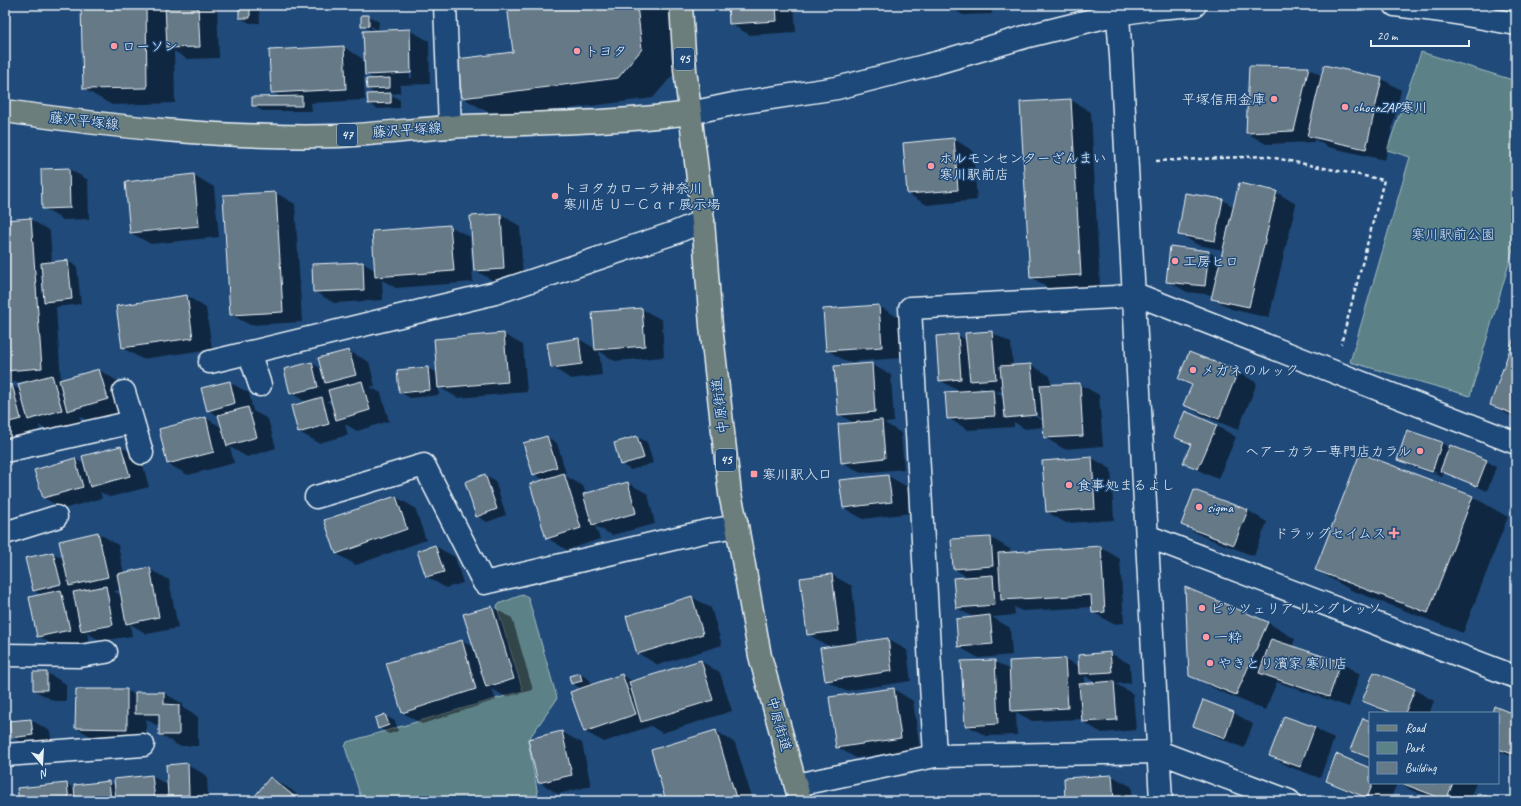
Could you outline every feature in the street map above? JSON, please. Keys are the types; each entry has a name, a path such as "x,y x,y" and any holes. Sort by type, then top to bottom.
{"main road":[{"name":"中原街道","path":"681,5 685,69 703,221 711,334 730,494 760,656 798,793"},
{"name":"藤沢平塚線","path":"5,111 81,122 243,136 340,136 450,127 648,119 690,112"}],"street":[{"path":"445,5 450,127"},
{"path":"690,112 837,88 936,63 1117,10 1195,5"},
{"path":"1395,5 1450,12 1516,24"},
{"path":"1513,5 1516,17"},
{"path":"1117,10 1135,294 1161,801"},
{"path":"210,362 495,293 674,233 703,221"},
{"path":"935,756 910,308 1115,297 1135,294 1516,442"},
{"path":"249,352 260,385"},
{"path":"124,392 142,453"},
{"path":"5,451 133,422"},
{"path":"316,497 424,465 484,583 707,531 737,526"},
{"path":"5,533 56,517"},
{"path":"1147,536 1516,677"},
{"path":"5,655 80,656 106,652"},
{"path":"5,755 142,745"},
{"path":"798,793 935,756 1159,752 1289,801"}],"path":[{"path":"1153,161 1265,156 1384,180 1334,372"}],"green space":[{"name":"寒川駅前公園","path":"1421,52 1516,81 1516,240 1470,396 1350,362 1410,157 1387,150"},
{"path":"522,595 528,597 557,698 528,740 539,801 362,801 345,747 347,742 523,691 497,607 498,604"}],"building":[{"name":"ローソン","path":"81,5 146,5 147,88 83,89"},
{"path":"165,5 198,5 200,47 167,48"},
{"path":"239,5 250,5 250,18 239,18"},
{"name":"トヨタ","path":"507,5 637,5 642,49 618,78 462,98 457,59 513,52"},
{"path":"728,5 776,5 777,21 729,24"},
{"path":"361,15 369,15 369,26 361,26"},
{"path":"410,29 411,73 365,75 363,31"},
{"path":"344,46 346,89 271,93 269,50"},
{"name":"chocoZAP寒川","path":"1324,65 1382,78 1366,149 1307,136"},
{"name":"平塚信用金庫","path":"1249,66 1309,67 1294,131 1246,133"},
{"path":"390,78 390,88 367,89 366,79"},
{"path":"391,93 391,103 368,104 367,94"},
{"path":"302,96 302,106 252,106 252,97"},
{"path":"1071,99 1081,275 1030,278 1020,102"},
{"name":"ホルモンセンターざんまい 寒川駅前店","path":"954,138 958,190 907,194 903,143"},
{"path":"69,168 70,208 42,209 41,169"},
{"path":"194,174 199,226 130,233 125,182"},
{"path":"1239,183 1277,191 1249,307 1211,299"},
{"path":"276,192 283,312 230,315 223,195"},
{"path":"1185,193 1223,199 1215,241 1178,235"},
{"path":"501,214 504,269 474,271 470,216"},
{"path":"31,218 42,368 5,371 5,220"},
{"path":"450,225 454,271 375,277 372,231"},
{"path":"1170,246 1209,251 1205,286 1166,282"},
{"path":"68,260 72,299 44,302 41,263"},
{"path":"363,262 364,290 313,292 312,264"},
{"path":"187,295 193,338 122,348 116,306"},
{"path":"879,305 882,347 826,351 823,309"},
{"path":"642,308 645,346 595,350 592,312"},
{"path":"992,331 996,379 970,381 965,333"},
{"path":"1516,332 1516,415 1490,405"},
{"path":"504,333 508,382 438,388 434,339"},
{"path":"958,334 961,379 939,381 936,336"},
{"path":"579,338 582,364 551,368 547,343"},
{"path":"349,350 356,375 325,383 318,358"},
{"path":"1189,352 1238,371 1219,419 1183,405 1192,385 1178,379"},
{"path":"312,362 318,387 290,394 284,369"},
{"path":"872,363 875,412 838,415 834,366"},
{"path":"1031,364 1036,415 1005,418 1000,366"},
{"path":"428,367 430,390 399,393 397,370"},
{"path":"99,369 108,399 67,411 59,380"},
{"path":"52,375 62,410 28,420 18,384"},
{"path":"230,381 235,403 207,411 201,388"},
{"path":"362,381 370,410 336,420 328,390"},
{"path":"1080,383 1083,436 1044,438 1040,385"},
{"path":"12,384 21,419 5,423 5,386"},
{"path":"993,389 995,416 947,419 945,392"},
{"path":"322,397 329,424 298,433 291,406"},
{"path":"248,407 257,437 227,446 218,415"},
{"path":"1185,411 1217,425 1198,469 1183,463 1191,444 1174,437"},
{"path":"206,417 214,452 167,464 159,429"},
{"path":"882,420 885,458 841,463 838,424"},
{"name":"ヘアーカラー専門店カラル","path":"1407,430 1442,442 1432,472 1397,460"},
{"path":"547,436 557,467 533,475 523,443"},
{"path":"637,436 644,458 620,465 614,443"},
{"path":"1450,445 1487,460 1477,486 1440,471"},
{"path":"121,446 130,476 90,487 82,456"},
{"name":"ドラッグセイムス","path":"1360,453 1473,496 1428,613 1315,570"},
{"name":"食事処まるよし","path":"1092,457 1095,509 1046,512 1042,461"},
{"path":"75,458 83,487 43,498 34,470"},
{"path":"564,473 581,528 546,539 530,484"},
{"path":"485,474 497,509 476,517 465,482"},
{"path":"888,475 892,502 843,508 839,480"},
{"path":"628,482 636,513 592,525 583,494"},
{"path":"1194,490 1248,510 1234,545 1181,525"},
{"path":"396,496 407,529 336,554 324,520"},
{"path":"98,532 108,577 69,586 59,541"},
{"path":"991,537 993,566 953,569 951,539"},
{"path":"435,545 444,572 426,577 417,551"},
{"path":"1101,546 1105,612 1092,613 1091,595 1001,600 998,553"},
{"path":"53,552 61,584 33,591 25,558"},
{"path":"150,567 159,617 126,624 117,574"},
{"path":"832,574 839,631 807,635 800,578"},
{"path":"993,575 995,605 956,608 953,578"},
{"path":"106,586 113,625 81,631 73,592"},
{"path":"1185,587 1268,622 1236,695 1189,676"},
{"path":"61,590 70,630 37,637 29,597"},
{"path":"692,596 703,634 637,654 626,616"},
{"path":"492,606 514,679 486,687 463,614"},
{"path":"990,615 993,644 958,647 956,619"},
{"path":"888,638 892,671 825,681 820,648"},
{"path":"1271,639 1341,662 1329,697 1259,673"},
{"path":"462,640 476,689 402,713 386,663"},
{"path":"1110,652 1112,672 1079,674 1078,655"},
{"path":"1065,658 1068,708 1011,711 1009,661"},
{"path":"701,660 713,700 641,722 629,682"},
{"path":"995,660 998,724 965,726 961,661"},
{"path":"33,672 47,672 47,690 33,690"},
{"path":"1374,672 1415,689 1405,712 1390,712 1362,701"},
{"path":"580,673 582,681 571,684 569,676"},
{"path":"622,674 636,714 584,732 570,692"},
{"path":"1114,681 1117,720 1082,722 1079,684"},
{"path":"894,688 901,738 836,748 829,697"},
{"path":"76,689 127,689 127,729 75,728"},
{"path":"135,692 164,692 164,704 179,705 179,735 159,735 159,714 135,714"},
{"path":"1203,700 1234,712 1225,738 1193,726"},
{"path":"1494,706 1516,715 1516,755 1499,749 1499,712 1492,712"},
{"path":"385,714 389,725 378,729 375,718"},
{"path":"1284,716 1315,727 1300,767 1269,756"},
{"path":"1363,718 1369,721 1369,758 1350,750"},
{"path":"31,719 33,735 11,738 9,721"},
{"path":"716,730 737,801 666,801 651,750"},
{"path":"562,731 572,775 538,783 528,739"},
{"path":"1336,754 1369,768 1369,784 1373,784 1367,798 1326,781"},
{"path":"188,763 189,795 168,796 166,765"},
{"path":"152,775 155,800 116,801 114,779"},
{"path":"1112,775 1114,801 1065,801 1064,778"},
{"path":"270,777 300,801 251,801"},
{"path":"109,781 111,801 75,801 74,785"},
{"path":"67,783 69,801 19,801 17,788"},
{"path":"1404,784 1453,784 1446,800"},
{"path":"1478,793 1500,801 1475,801"}],"place":[{"name":"ローソン","path":"114,46"},
{"name":"トヨタ","path":"577,51"},
{"name":"平塚信用金庫","path":"1274,99"},
{"name":"chocoZAP寒川","path":"1345,107"},
{"name":"ホルモンセンターざんまい 寒川駅前店","path":"931,166"},
{"name":"トヨタカローラ神奈川 寒川店 Ｕ－Ｃａｒ展示場","path":"555,196"},
{"name":"工房ヒロ","path":"1175,261"},
{"name":"メガネのルック","path":"1193,370"},
{"name":"ヘアーカラー専門店カラル","path":"1420,451"},
{"name":"寒川駅入口","path":"754,474"},
{"name":"食事処まるよし","path":"1069,485"},
{"name":"sigma","path":"1199,507"},
{"name":"ドラッグセイムス","path":"1394,533"},
{"name":"ピッツェリア リングレッソ","path":"1202,608"},
{"name":"一粋","path":"1206,637"},
{"name":"やきとり濱家 寒川店","path":"1210,663"}]}
